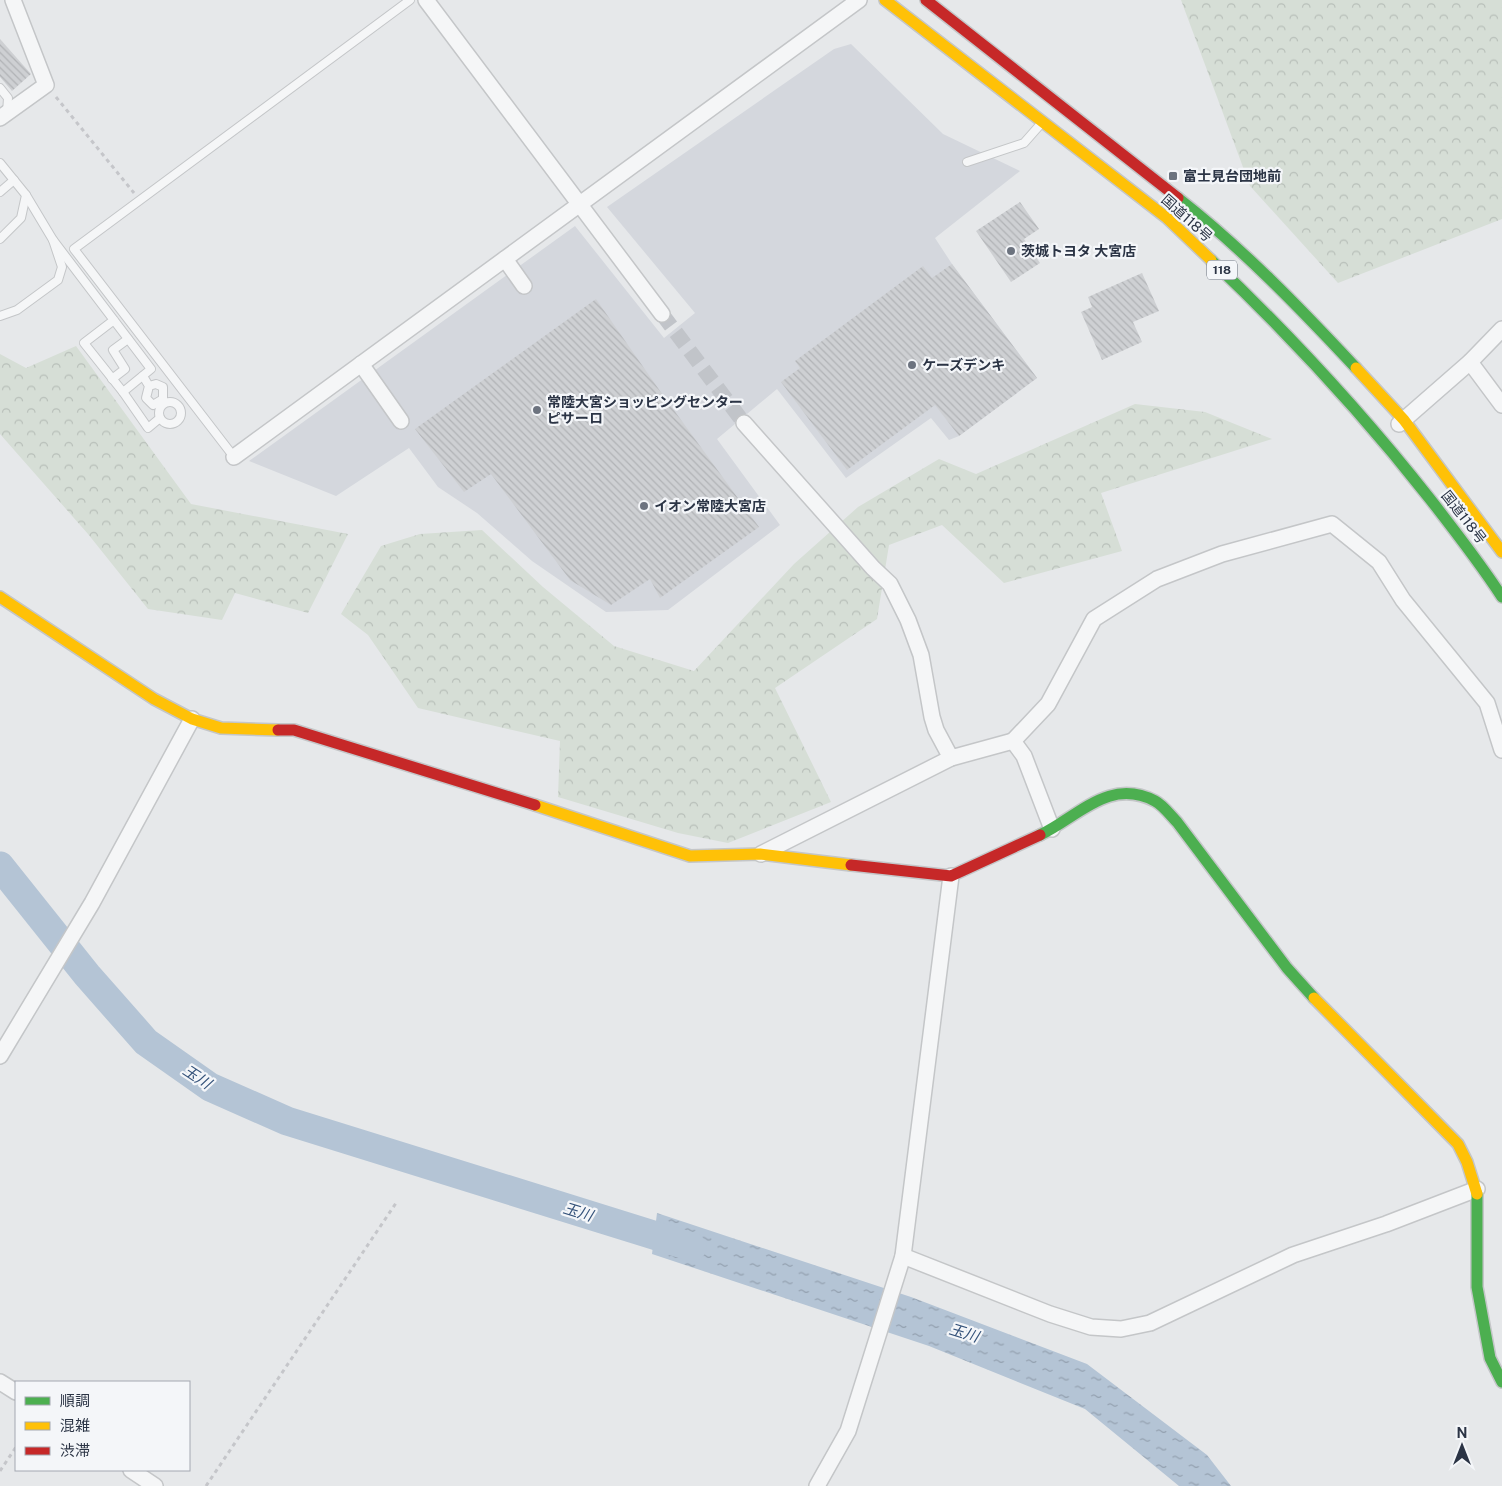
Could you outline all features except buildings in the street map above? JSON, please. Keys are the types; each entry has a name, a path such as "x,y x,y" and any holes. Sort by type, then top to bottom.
{"main road":[{"name":"国道118号","path":"885,0 1167,218 1294,340 1381,438 1482,566 1502,597"},
{"name":"国道118号","path":"926,0 1189,208 1314,323 1404,420 1502,552"},
{"path":"0,597 154,699 192,719 221,728 294,730 594,823 690,856 760,854 951,876 1052,829 1092,802 1110,795 1132,794 1156,800 1177,822 1287,968 1329,1015 1458,1144 1468,1162 1477,1189 1477,1287 1490,1358 1502,1382"}],"street":[{"path":"4,115 46,84 14,0"},
{"path":"426,0 662,314"},
{"path":"234,457 858,0"},
{"path":"505,259 524,286"},
{"path":"1381,438 1470,362 1502,328"},
{"path":"1470,362 1502,405"},
{"path":"361,364 401,421"},
{"path":"744,423 873,568 890,584 908,620 922,655 932,717 952,758"},
{"path":"760,854 952,758 1013,741 1048,704 1094,619 1157,578 1222,554 1332,524 1379,562 1403,600 1487,703 1502,750"},
{"path":"0,1056 92,903 192,719"},
{"path":"1013,741 1024,756 1052,829"},
{"path":"817,1486 848,1430 895,1275 903,1256 951,876"},
{"path":"903,1256 1050,1314 1091,1328 1121,1329 1150,1323 1293,1255 1386,1224 1477,1189"},
{"path":"0,1382 15,1391"},
{"path":"132,1471 155,1486"}],"lane":[{"path":"234,457 74,249 410,0"},
{"path":"0,88 8,98 4,115"},
{"path":"967,162 1024,143 1042,123"},
{"path":"1,165 26,195 53,240 151,369 123,392"},
{"path":"0,192 14,180"},
{"path":"0,239 21,218 26,195"},
{"path":"0,316 17,310 58,280 62,267 53,240"},
{"path":"114,320 84,343 123,392 148,428 160,418"},
{"path":"112,378 125,370 113,350 128,339"},
{"path":"143,376 149,386 146,398 152,404 162,403 174,402 180,408 181,415 178,420 171,424 165,423 160,418 159,410 162,403 164,394 163,387 156,384 149,386"}],"path":[{"path":"46,84 140,201"},
{"path":"206,1486 396,1203"},
{"path":"0,1471 15,1448"}],"shaded area":[{"path":"851,44 943,134 1020,171 935,238 952,264 1037,378 959,436 949,440 931,418 846,478 777,389 717,439 780,525 668,610 606,612 532,561 477,513 438,487 409,448 336,496 249,461 575,226 664,338 695,313 607,207 834,49"}],"green space":[{"path":"1181,0 1502,0 1502,219 1338,283 1250,186"},
{"path":"76,346 191,504 348,534 308,613 235,593 222,620 148,609 88,534 0,434 0,354 26,368"},
{"path":"1135,404 1205,412 1272,439 1101,493 1122,551 1004,583 942,525 889,545 877,619 775,688 831,802 728,843 678,833 558,797 560,741 418,708 368,635 341,614 381,546 420,534 482,530 543,587 614,646 694,671 794,564 858,507 939,459 976,474"}],"water":[{"path":"657,1213 911,1297 1087,1364 1207,1455 1231,1486 1179,1486 1085,1409 929,1346 652,1254"}],"waterway":[{"name":"玉川","path":"0,866 87,975 146,1042 210,1087 287,1121 692,1247"}],"tunnel":[{"path":"662,314 744,423"}],"traffic: fast":[{"path":"1178,198 1225,237 1270,279 1356,368"},
{"path":"1211,260 1297,346 1379,436 1449,523 1502,597"},
{"path":"1040,835 1094,802 1108,796 1138,795 1155,801 1177,822 1287,968 1314,998"},
{"path":"1477,1194 1477,1287 1490,1358 1502,1382"}],"traffic: slow":[{"path":"885,0 1167,218 1211,260"},
{"path":"1356,368 1404,420 1502,552"},
{"path":"0,597 154,699 192,719 221,728 278,730"},
{"path":"535,805 690,856 760,854 851,865"},
{"path":"1314,998 1458,1144 1467,1162 1477,1194"}],"traffic: jam":[{"path":"926,0 1178,198"},
{"path":"278,730 294,730 535,805"},
{"path":"851,865 951,876 1040,835"}],"place":[{"name":"富士見台団地前","path":"1173,176"},
{"name":"茨城トヨタ 大宮店","path":"1011,251"},
{"name":"ケーズデンキ","path":"912,365"},
{"name":"常陸大宮ショッピングセンター ピサーロ","path":"537,410"},
{"name":"イオン常陸大宮店","path":"644,506"}]}
